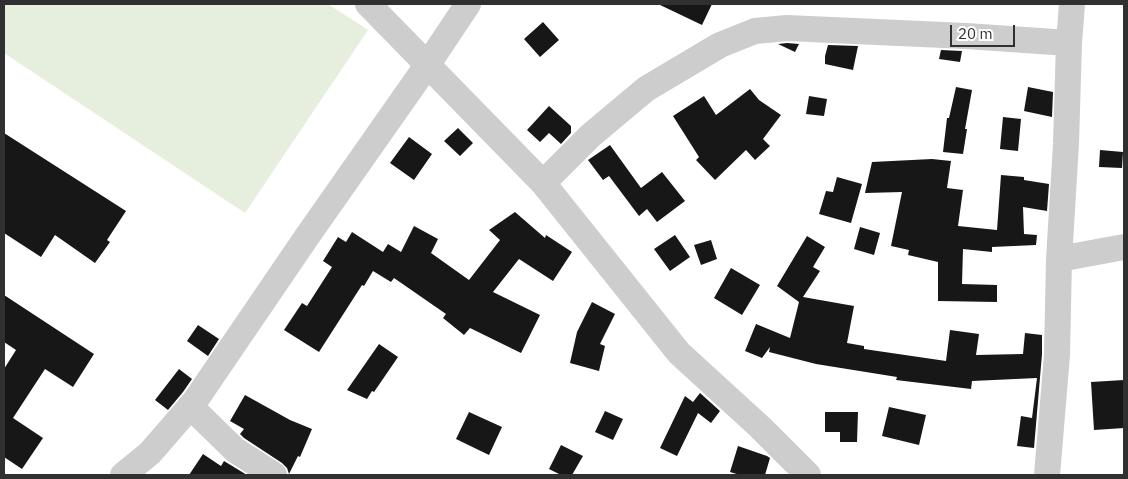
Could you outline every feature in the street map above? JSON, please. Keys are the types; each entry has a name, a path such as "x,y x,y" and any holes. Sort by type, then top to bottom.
{"street":[{"path":"368,4 543,183 679,353 760,427 808,475"},
{"path":"123,475 150,454 191,407 468,4"},
{"path":"1048,475 1057,355 1059,259 1072,4"},
{"path":"543,183 590,136 646,89 720,45 755,31 787,28 966,36 1069,43"},
{"path":"1059,259 1124,247"},
{"path":"191,407 235,450 274,475"}],"green space":[{"path":"4,4 328,4 368,30 245,213 4,53"}],"building":[{"path":"658,4 712,4 702,25"},
{"path":"543,22 559,40 540,57 524,39"},
{"path":"778,44 799,44 795,52"},
{"path":"828,45 858,46 853,70 825,64"},
{"path":"941,50 962,51 960,62 939,59"},
{"path":"956,87 972,90 965,129 967,129 963,154 943,152 947,118 949,118"},
{"path":"1028,87 1053,92 1052,117 1024,111"},
{"path":"750,89 759,100 781,115 763,139 770,146 755,160 746,150 715,180 696,160 699,157 673,116 704,96 716,115"},
{"path":"809,96 827,99 824,116 806,114"},
{"path":"549,106 571,126 571,133 561,144 549,133 540,142 527,130"},
{"path":"1003,117 1021,119 1018,151 1000,149"},
{"path":"458,128 473,143 460,156 444,141"},
{"path":"4,133 126,211 107,240 110,242 95,263 55,235 41,257 4,233"},
{"path":"409,137 432,154 414,180 390,163"},
{"path":"610,145 641,188 662,172 685,201 657,222 647,209 639,216 609,176 603,180 588,160"},
{"path":"1100,150 1123,152 1122,168 1099,167"},
{"path":"932,159 951,161 947,188 963,190 958,226 997,230 1001,175 1024,177 1024,180 1049,184 1047,211 1023,207 1024,234 1037,235 1036,245 992,247 992,252 963,249 962,284 997,285 997,302 938,301 938,262 908,255 909,250 891,246 902,192 865,193 872,162"},
{"path":"837,177 862,184 851,223 819,214 826,191 833,192"},
{"path":"515,212 545,238 546,235 572,252 553,281 519,259 493,292 540,315 521,353 470,328 464,335 443,318 446,314 394,278 391,282 373,271 319,352 284,330 302,303 307,306 332,267 323,261 338,237 346,242 352,232 383,252 388,244 401,252 414,226 438,239 431,253 469,280 500,240 489,230"},
{"path":"860,227 880,233 874,255 854,249"},
{"path":"675,235 690,257 670,271 654,249"},
{"path":"807,236 825,247 813,267 820,271 803,297 854,306 847,343 864,346 864,349 946,361 950,330 979,334 976,355 1023,354 1025,333 1042,335 1034,448 1017,446 1021,416 1032,418 1037,378 972,381 971,389 896,380 897,377 816,364 769,352 770,347 762,358 745,351 756,324 790,338 799,302 777,286"},
{"path":"711,240 717,259 701,265 694,245"},
{"path":"731,268 760,285 742,315 714,298"},
{"path":"4,295 94,354 73,387 45,369 13,418 43,438 22,469 4,457 4,369 16,350 4,342"},
{"path":"592,302 615,314 600,344 605,346 599,371 570,363 577,332"},
{"path":"198,325 219,339 208,356 187,341"},
{"path":"379,344 398,357 367,399 347,390"},
{"path":"179,369 192,379 168,410 155,400"},
{"path":"1124,380 1124,428 1094,430 1091,382"},
{"path":"700,393 720,411 711,423 698,413 677,456 660,448 685,396 693,402"},
{"path":"245,395 290,420 312,429 300,457 298,456 289,474 287,468 282,463 244,438 240,434 244,429 230,421"},
{"path":"889,407 926,415 919,445 882,436"},
{"path":"605,411 623,419 613,440 595,432"},
{"path":"469,412 502,427 489,455 456,439"},
{"path":"825,412 858,412 857,442 840,442 840,432 825,432"},
{"path":"561,445 583,456 572,475 561,475 549,469"},
{"path":"738,446 770,458 765,475 740,475 730,472"},
{"path":"203,454 221,466 224,461 247,475 189,475"}]}
